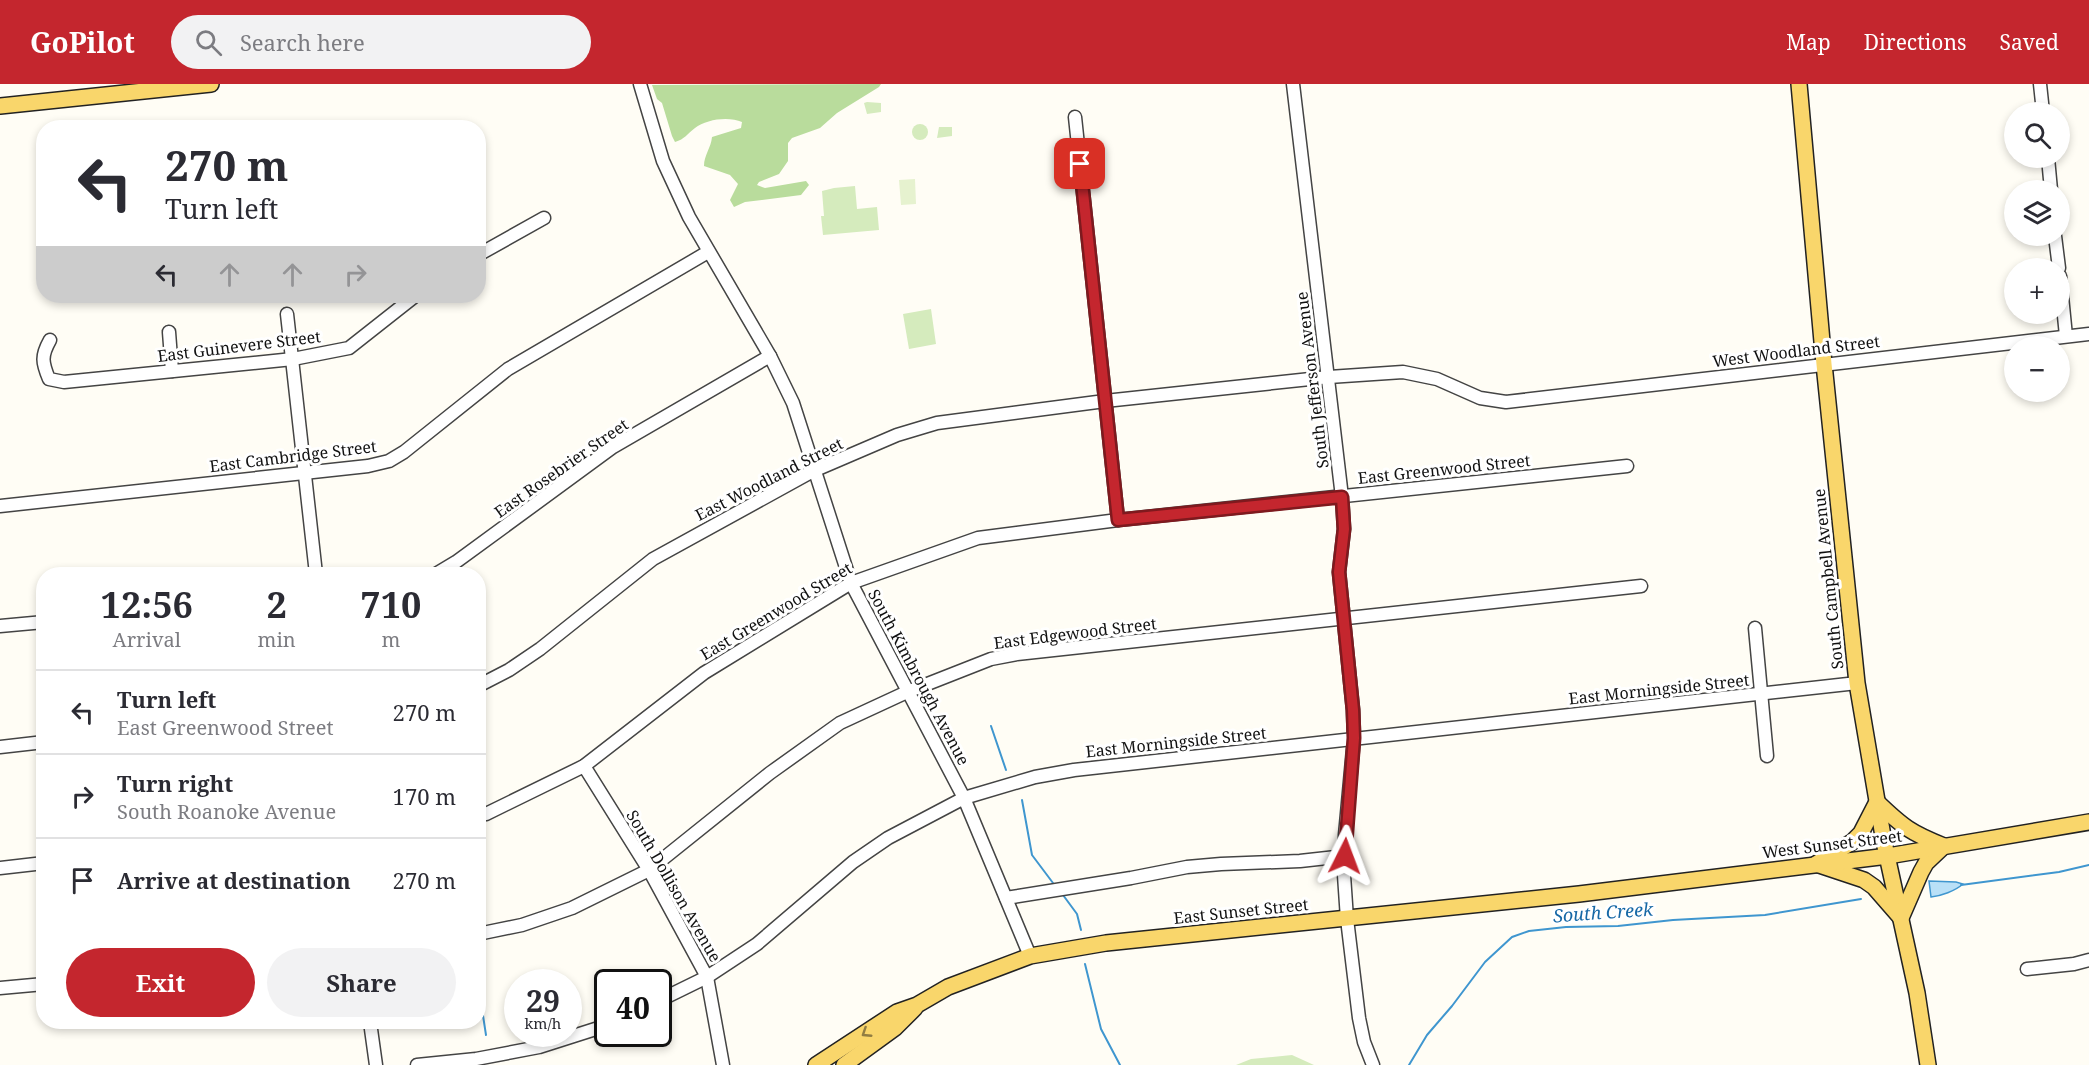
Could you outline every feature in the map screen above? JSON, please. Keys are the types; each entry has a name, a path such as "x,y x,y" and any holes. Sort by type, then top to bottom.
{"main road":[{"path":"0,106 148,87 211,84"},
{"name":"South Campbell Avenue","path":"1799,84 1824,364 1857,683 1877,802 1917,993 1928,1065"},
{"path":"1877,802 1901,825 1915,834 1944,846 1926,863 1900,918 1864,880 1816,864 1856,837 1877,802"},
{"name":"West Sunset Street","path":"1579,894 1888,856 2089,822"},
{"name":"East Sunset Street","path":"816,1065 897,1012 917,1005 948,987 1030,956 1106,943 1579,894"},
{"name":"East Sunset Street","path":"844,1065 896,1028 917,1005"}],"street":[{"name":"South Kimbrough Avenue","path":"640,84 663,161 689,217 770,356 793,403 850,583 964,798 1030,956"},
{"name":"South Jefferson Avenue","path":"1293,84 1342,497 1344,529 1339,572 1354,738 1345,856 1347,919 1359,1018 1364,1042 1373,1065"},
{"path":"2040,84 2042,102"},
{"path":"1076,117 1118,520"},
{"path":"486,251 544,218"},
{"name":"East Cambridge Street","path":"0,506 368,466 389,461 404,452 508,369 708,252"},
{"name":"East Guinevere Street","path":"50,340 43,353 44,368 49,379 64,382 293,359 349,348 406,303"},
{"path":"287,314 315,567"},
{"path":"2065,324 2066,336"},
{"path":"169,332 172,370"},
{"name":"West Woodland Street","path":"2066,336 2089,334"},
{"name":"West Woodland Street","path":"1506,402 2004,343"},
{"name":"East Rosebrier Street","path":"448,567 614,447 770,356"},
{"name":"East Woodland Street","path":"486,682 509,670 540,649 653,559 813,471 897,435 937,423 1105,401 1329,377 1403,372 1437,379 1480,398 1506,402"},
{"name":"East Greenwood Street","path":"486,814 584,766 704,673 850,583 978,538 1118,520 1627,466"},
{"name":"East Edgewood Street","path":"486,932 522,925 572,908 649,870 770,772 840,723 907,692 991,659 1017,654 1641,586"},
{"path":"0,626 36,622"},
{"path":"1755,628 1767,756"},
{"name":"East Morningside Street","path":"672,994 707,977 757,944 852,862 888,838 964,798 1035,777 1074,770 1857,683"},
{"path":"0,747 36,743"},
{"name":"South Dollison Avenue","path":"584,766 649,870 707,977 723,1065"},
{"path":"1006,897 1187,867 1300,861 1345,856"},
{"path":"0,868 36,864"},
{"path":"2027,969 2074,964 2089,960"},
{"path":"0,988 36,985"},
{"path":"371,1029 376,1065"},
{"path":"417,1065 476,1059 539,1047 594,1029"}],"green space":[{"path":"881,84 837,113 820,128 792,138 788,143 788,161 779,174 757,185 765,188 806,181 809,185 801,195 745,202 734,207 730,200 738,184 730,175 704,166 704,162 712,137 741,128 742,122 731,119 711,121 700,125 675,142 662,103 657,99 652,85"},
{"path":"864,103 881,103 881,112 867,114"},
{"path":"920,124 928,132 920,140 912,132"},
{"path":"939,127 952,127 952,136 937,138"},
{"path":"915,179 916,204 901,205 899,180"},
{"path":"855,186 857,209 877,207 879,230 823,235 822,191"},
{"path":"931,309 936,344 909,349 903,314"},
{"path":"1292,1055 1314,1065 1236,1065 1251,1059"}],"water":[{"path":"1929,881 1963,884 1948,893 1931,897"}],"waterway":[{"path":"991,726 1006,770"},
{"path":"1022,800 1032,855 1053,883"},
{"name":"South Creek","path":"1961,885 2059,872 2089,865"},
{"path":"1063,895 1077,914 1081,930"},
{"name":"South Creek","path":"1409,1065 1427,1035 1485,962 1512,937 1529,931 1566,927 1618,926 1673,920 1765,915 1861,899"},
{"path":"1085,964 1101,1029 1120,1065"},
{"path":"485,1029 486,1035"}],"route":[{"path":"1080,164 1118,520 1342,497 1344,529 1339,572 1354,738 1345,856"}]}
